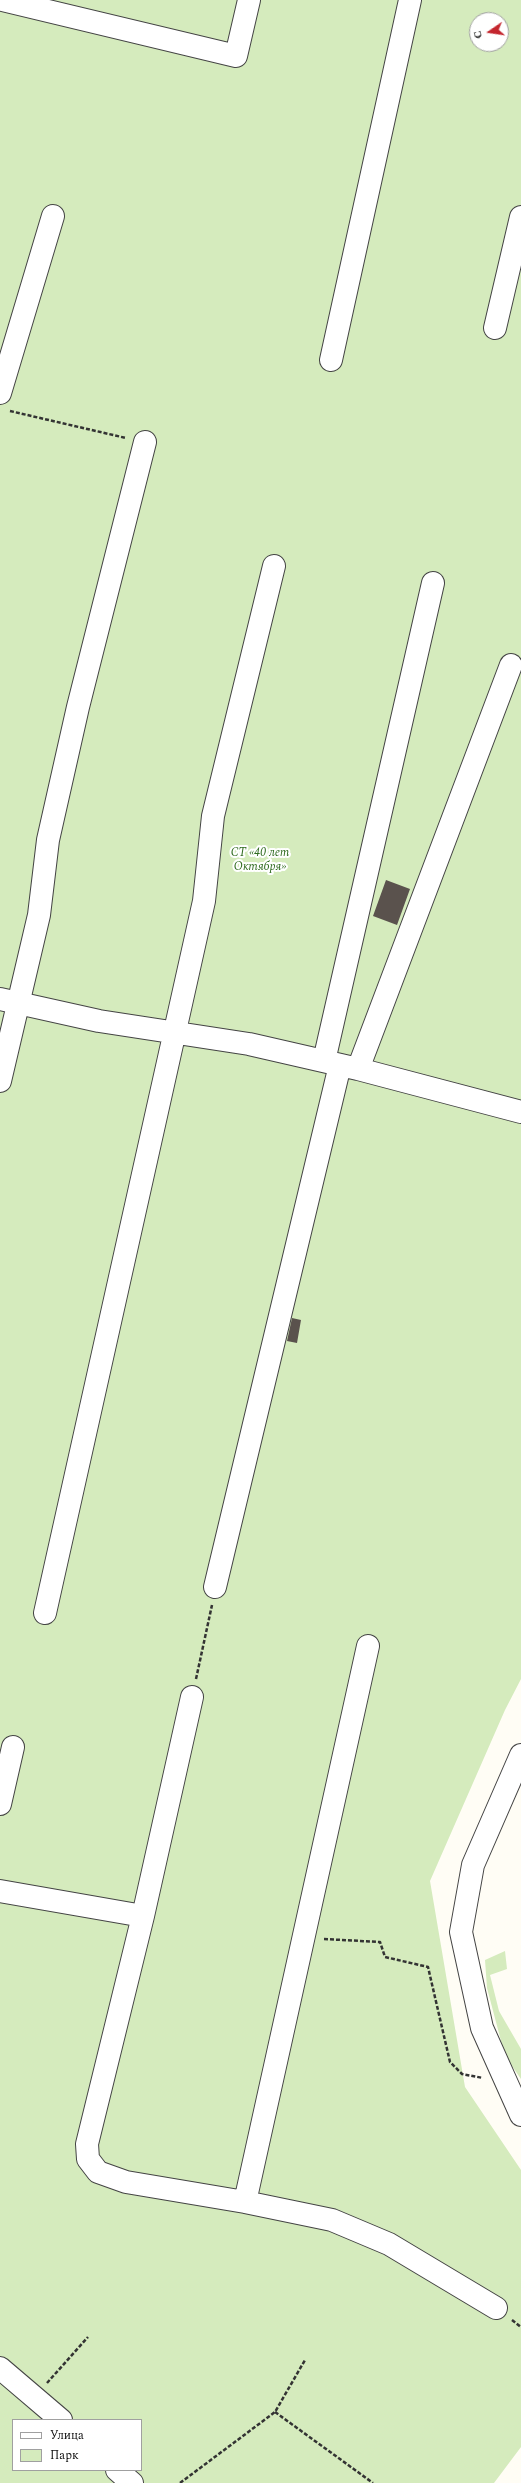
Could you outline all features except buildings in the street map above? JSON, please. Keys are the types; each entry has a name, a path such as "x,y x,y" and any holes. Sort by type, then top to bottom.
{"lane":[{"path":"2,0 236,56 249,0"},
{"path":"331,360 410,0"},
{"path":"4,402 53,216"},
{"path":"495,328 521,217"},
{"path":"0,1081 9,1000 39,915 49,832 78,707 145,442"},
{"path":"45,1613 204,901 213,816 274,566"},
{"path":"215,1587 341,1065 433,583"},
{"path":"341,1065 511,665"},
{"path":"9,1000 99,1021 174,1031 249,1044 341,1065 521,1112"},
{"path":"245,2202 368,1646"},
{"path":"192,1697 143,1916 87,2144 88,2159 98,2172 126,2182 245,2202 332,2220 389,2244 496,2308"},
{"path":"0,1804 13,1747"},
{"path":"521,1755 473,1865 461,1932 482,2028 521,2116"},
{"path":"0,1891 143,1916"},
{"path":"0,2368 60,2419"},
{"path":"118,2471 132,2483"}],"path":[{"path":"4,402 145,442"},
{"path":"199,1667 209,1624"},
{"path":"303,1937 380,1942 385,1957 428,1967 450,2062 462,2074 507,2084"},
{"path":"34,2397 88,2337"},
{"path":"180,2483 275,2412 305,2360"},
{"path":"275,2412 373,2483"}],"green space":[{"name":"СТ «40 лет Октября»","path":"0,0 521,0 521,1679 505,1710 430,1881 465,2087 521,2170 521,2447 494,2483 0,2483"},
{"path":"505,1951 507,1969 490,1975 499,2011 521,2049 521,2079 505,2056 487,1988 485,1960"}]}
